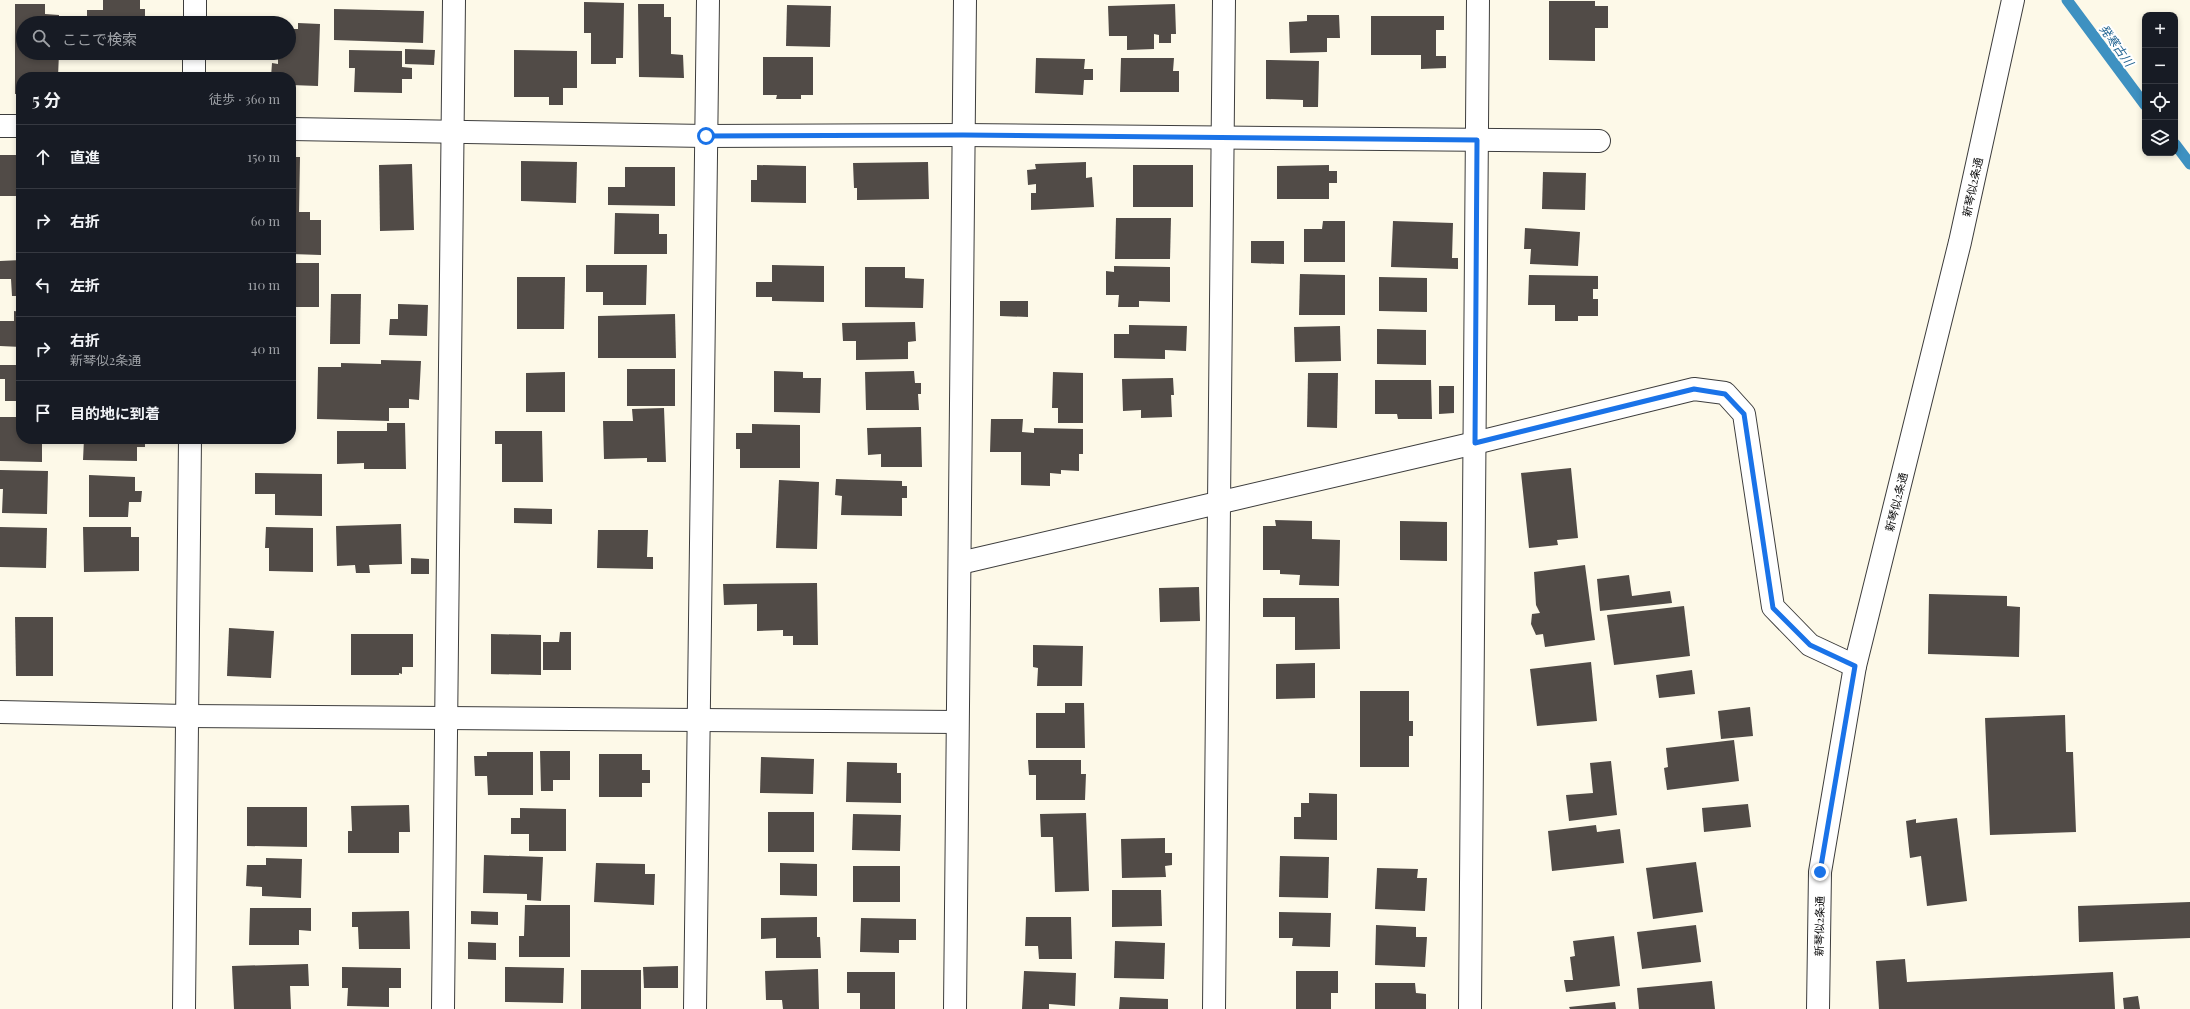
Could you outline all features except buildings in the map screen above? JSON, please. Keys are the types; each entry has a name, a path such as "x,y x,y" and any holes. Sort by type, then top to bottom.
{"street":[{"path":"195,0 195,16"},
{"path":"443,1009 454,0"},
{"path":"695,1009 708,0"},
{"path":"955,1009 965,0"},
{"path":"1214,1009 1224,0"},
{"path":"1470,1009 1478,0"},
{"name":"新琴似2条通","path":"1818,1009 1820,872 1855,666 1960,242 2013,0"},
{"path":"194,60 194,72"},
{"path":"0,126 16,126"},
{"path":"296,129 452,130 706,136 1223,136 1599,141"},
{"path":"960,563 1475,443 1694,389 1725,394 1744,414 1773,608 1810,645 1855,666"},
{"path":"184,1009 190,444"},
{"path":"0,712 187,716 957,722"}],"waterway":[{"name":"発寒古川","path":"2067,0 2142,101"},
{"name":"発寒古川","path":"2178,148 2190,164"}],"route":[{"path":"706,136 1223,136 1477,140 1475,443 1694,389 1725,394 1744,414 1773,608 1810,645 1855,666 1820,872"}]}
